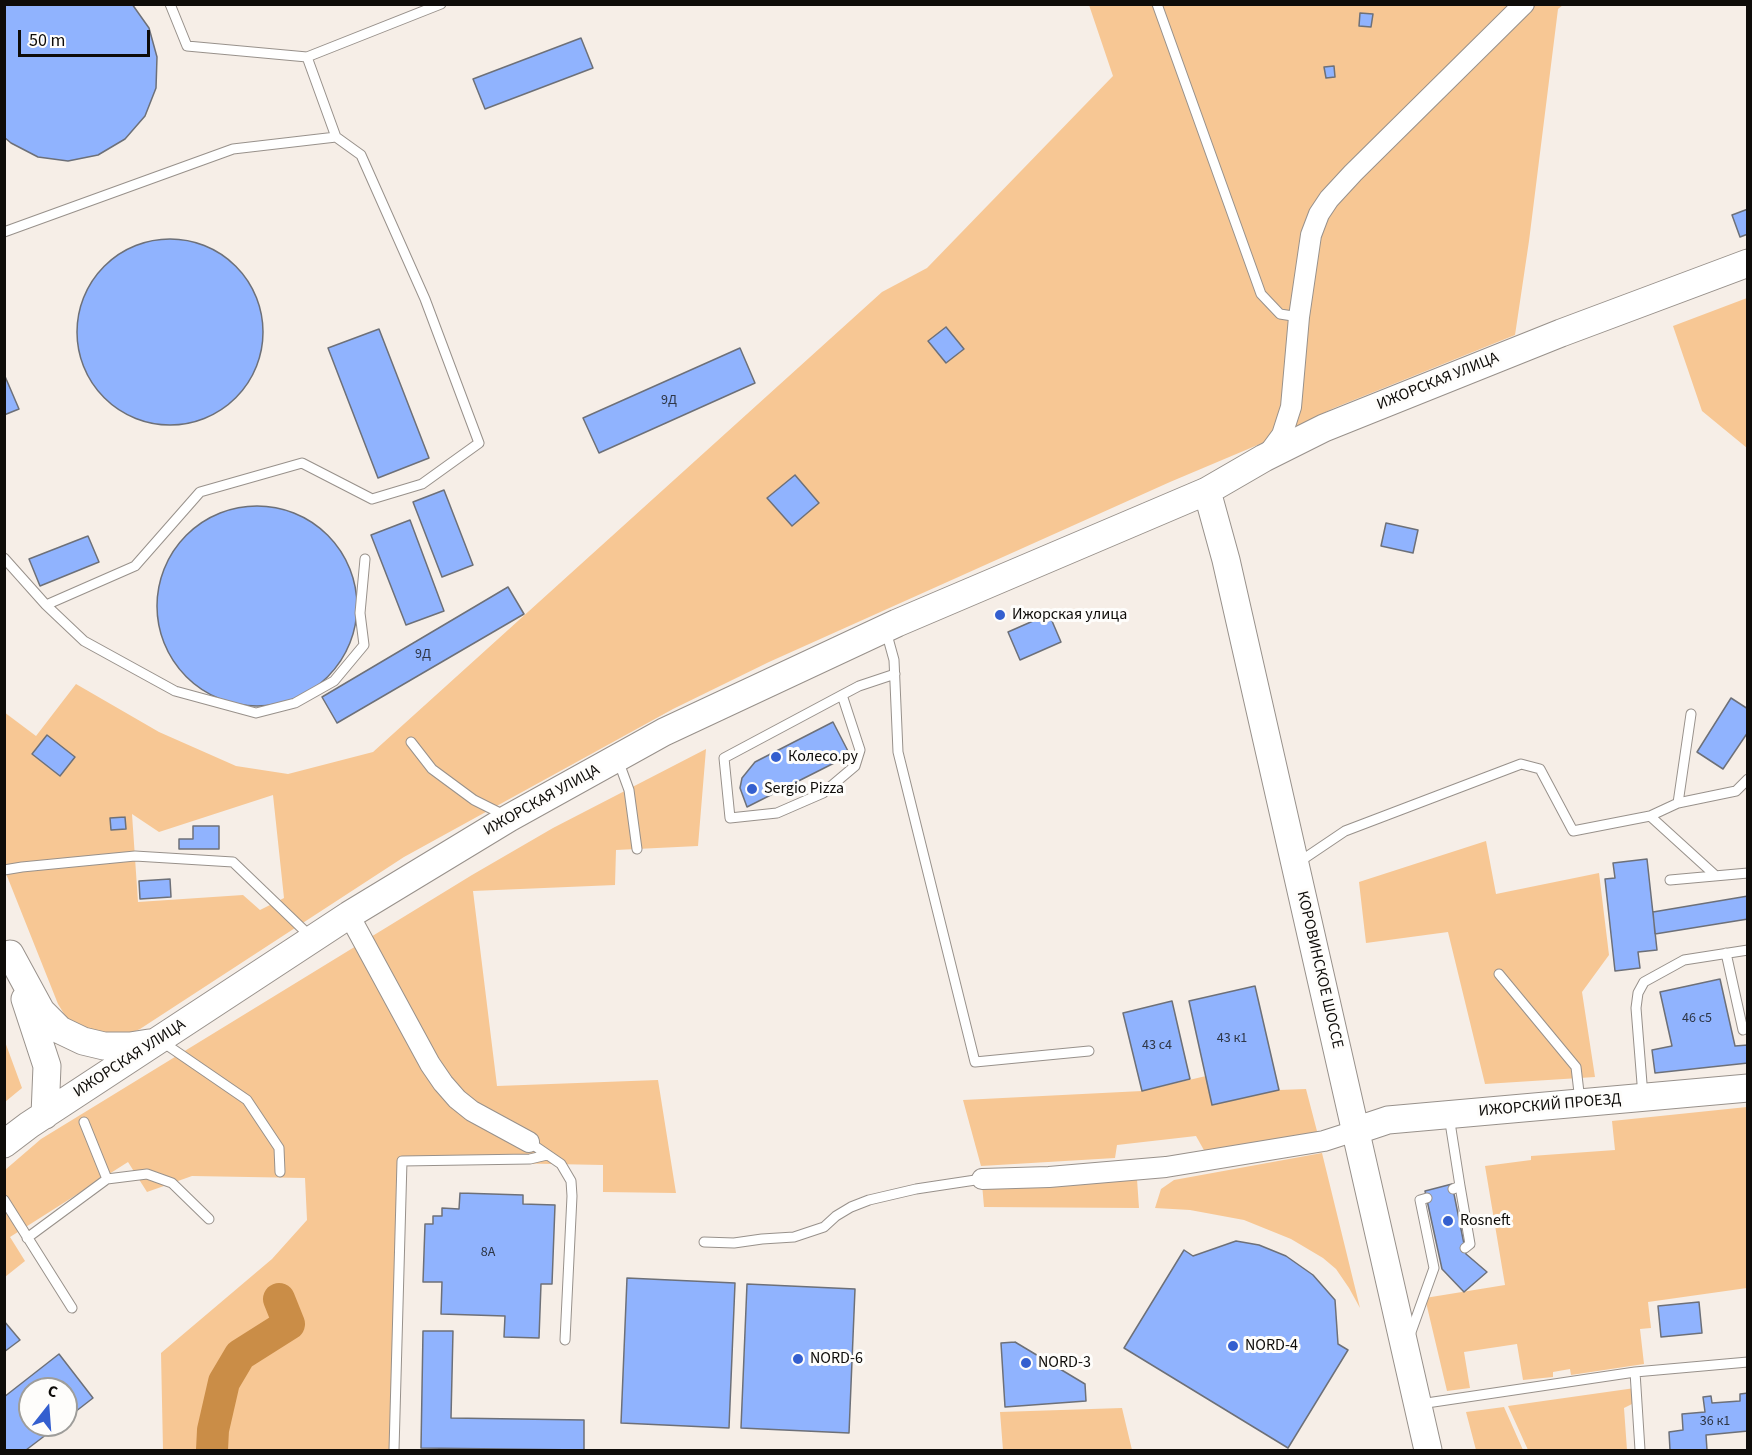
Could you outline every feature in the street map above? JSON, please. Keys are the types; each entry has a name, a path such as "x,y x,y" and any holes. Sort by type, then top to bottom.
{"main road":[{"name":"ИЖОРСКАЯ УЛИЦА","path":"4,1144 349,915 508,818 664,732 886,628 1207,491 1264,458 1324,428 1550,337 1748,263"},
{"name":"КОРОВИНСКОЕ ШОССЕ","path":"1207,491 1226,560 1428,1450"},
{"path":"7,948 40,1011 60,1030 82,1041 104,1046 130,1046 159,1040"},
{"path":"7,948 47,1066 45,1115"},
{"name":"ИЖОРСКИЙ ПРОЕЗД","path":"1355,1131 1388,1120 1748,1088"}],"street":[{"path":"1264,458 1282,435 1291,407 1299,317 1311,235 1319,214 1329,199 1524,4"},
{"path":"349,915 430,1064 443,1083 472,1111 529,1142"},
{"path":"982,1179 1049,1177 1166,1167 1324,1141 1355,1131"}],"lane":[{"path":"170,4 187,46 307,57 441,4"},
{"path":"1156,4 1261,294 1281,314 1299,317"},
{"path":"46,605 135,566 200,492 302,463 372,499 422,484 479,443 425,299 361,155 336,137 307,57"},
{"path":"4,232 233,149 336,137"},
{"path":"4,558 46,605 84,641 175,691 256,713 295,703 334,681 364,645 360,613 366,559"},
{"path":"886,628 894,660 898,752 975,1062 1089,1050"},
{"path":"842,695 860,750 855,766 823,793 777,813 730,818 724,758 842,695 859,686 895,674"},
{"path":"1678,803 1691,714"},
{"path":"411,742 432,769 474,800 508,818"},
{"path":"617,758 629,790 637,849"},
{"path":"1295,865 1345,831 1521,764 1540,769 1573,831 1650,816 1678,803 1736,791 1748,779"},
{"path":"1650,816 1716,876"},
{"path":"4,870 135,856 233,862 313,939"},
{"path":"1670,880 1748,873"},
{"path":"1643,1098 1636,1000 1644,982 1678,962 1748,950"},
{"path":"1726,953 1743,1030"},
{"path":"1499,974 1576,1067 1580,1103"},
{"path":"159,1040 247,1100 279,1148 280,1172"},
{"path":"1449,1115 1457,1188 1470,1244 1465,1248"},
{"path":"84,1122 107,1179"},
{"path":"529,1142 565,1168 571,1181 565,1340"},
{"path":"394,1450 402,1161 530,1159 548,1155"},
{"path":"27,1238 107,1179 147,1174 172,1184 210,1219"},
{"path":"704,1242 734,1243 794,1238 824,1227 851,1207 869,1200 916,1189 982,1179"},
{"path":"1405,1349 1437,1266 1420,1200 1426,1198"},
{"path":"4,1200 72,1308"},
{"path":"1418,1405 1635,1372 1748,1362"},
{"path":"1635,1372 1640,1450"}],"shaded area":[{"path":"1089,5 1563,5 1558,9 1515,335 1334,408 1260,444 769,662 673,709 404,857 140,1029 122,1037 81,1032 66,1017 58,1004 5,871 4,712 36,736 76,684 159,732 236,766 288,774 373,752 882,292 927,268 1113,76","holes":["273,795 284,898 260,910 243,895 138,902 132,814 159,832"]},
{"path":"1747,298 1747,448 1702,411 1673,326"},
{"path":"706,749 698,846 616,850 615,885 473,891 497,1086 658,1080 676,1193 603,1192 603,1165 402,1161 394,1450 163,1450 161,1353 272,1259 307,1220 305,1178 192,1176 147,1192 128,1162 10,1237 25,1261 5,1277 5,1170 41,1139 472,875 553,828"},
{"path":"1486,841 1496,894 1599,873 1609,955 1582,992 1595,1077 1485,1084 1448,932 1366,943 1359,882"},
{"path":"4,1039 22,1088 5,1102 4,1102"},
{"path":"1206,1076 1279,1090 1306,1089 1318,1135 1205,1152 1196,1136 1117,1145 1115,1158 981,1166 963,1100 1142,1091"},
{"path":"1747,1107 1747,1288 1648,1302 1651,1328 1640,1329 1644,1364 1571,1375 1570,1369 1553,1372 1553,1377 1523,1380 1517,1344 1464,1352 1470,1388 1447,1391 1425,1298 1505,1285 1485,1166 1531,1160 1531,1156 1615,1150 1612,1121"},
{"path":"1322,1153 1360,1308 1336,1269 1323,1258 1291,1239 1244,1220 1190,1210 1155,1208 1161,1189 1174,1180"},
{"path":"1137,1179 1139,1208 984,1207 982,1184"},
{"path":"1635,1388 1636,1402 1624,1408 1627,1450 1528,1450 1508,1406"},
{"path":"1504,1407 1523,1450 1476,1450 1466,1412"},
{"path":"1122,1408 1132,1450 1003,1450 1000,1412"}],"building":[{"path":"4,4 132,4 149,28 157,57 156,88 145,116 125,139 98,155 68,161 38,157 4,137"},
{"path":"1360,13 1373,14 1371,27 1359,26"},
{"path":"581,38 593,68 485,109 473,79"},
{"path":"1334,66 1335,77 1326,78 1324,67"},
{"path":"1748,209 1748,234 1740,237 1732,215"},
{"path":"170,239 205,246 221,255 235,267 247,281 256,297 263,332 256,367 247,383 235,397 221,409 205,418 170,425 135,418 119,409 105,397 93,383 84,367 77,332 84,297 93,281 105,267 119,255 135,246"},
{"path":"946,327 964,349 946,363 928,341"},
{"path":"379,329 429,458 378,478 328,348"},
{"path":"740,348 755,383 599,453 583,418"},
{"path":"4,374 19,409 4,415"},
{"path":"795,475 819,503 792,526 767,498"},
{"path":"444,490 473,565 442,577 413,502"},
{"path":"257,506 276,508 304,518 334,543 349,568 355,587 357,606 355,625 345,653 320,683 295,698 276,704 257,706 238,704 210,694 180,669 165,644 159,625 157,606 159,587 169,559 194,529 219,514 238,508"},
{"path":"410,520 444,611 406,625 371,535"},
{"path":"1386,523 1418,530 1413,553 1381,546"},
{"path":"88,536 99,562 40,586 29,559"},
{"path":"508,587 524,614 337,723 322,697"},
{"path":"1049,614 1061,642 1020,660 1008,632"},
{"path":"1731,698 1748,709 1748,732 1723,769 1697,752"},
{"path":"833,722 850,755 747,807 740,788 742,778 755,762"},
{"path":"47,735 75,757 60,776 32,754"},
{"path":"125,817 126,829 111,830 110,818"},
{"path":"193,826 219,826 219,849 179,849 179,839 193,839"},
{"path":"1647,859 1657,950 1638,952 1640,968 1615,971 1605,879 1615,878 1613,863"},
{"path":"170,879 171,897 140,899 139,881"},
{"path":"1748,896 1748,919 1655,934 1653,912"},
{"path":"1720,979 1735,1046 1748,1045 1748,1063 1655,1073 1652,1050 1672,1046 1660,992"},
{"path":"1255,986 1279,1090 1212,1105 1189,1001"},
{"path":"1172,1001 1190,1079 1142,1091 1123,1013"},
{"path":"1452,1184 1466,1254 1487,1272 1464,1292 1442,1269 1425,1191"},
{"path":"460,1193 523,1195 523,1204 555,1205 552,1284 541,1284 539,1338 504,1337 505,1316 441,1314 442,1282 423,1282 425,1224 433,1224 433,1216 442,1216 442,1208 459,1209"},
{"name":"NORD-4","path":"1236,1241 1259,1245 1286,1256 1313,1275 1335,1300 1338,1344 1348,1350 1288,1448 1124,1348 1184,1250 1193,1256"},
{"path":"627,1278 735,1283 729,1428 621,1423"},
{"name":"NORD-6","path":"747,1284 855,1289 849,1433 741,1428"},
{"path":"1699,1302 1702,1333 1661,1337 1658,1306"},
{"path":"4,1321 20,1340 4,1352"},
{"path":"423,1331 453,1331 451,1418 584,1420 584,1450 421,1448"},
{"name":"NORD-3","path":"1015,1342 1085,1384 1086,1401 1005,1407 1001,1343"},
{"path":"59,1354 77,1377 30,1377"},
{"path":"78,1379 93,1398 78,1410"},
{"path":"18,1386 18,1437 43,1437 26,1450 4,1450 4,1397"},
{"path":"1748,1393 1748,1431 1706,1435 1707,1450 1670,1450 1669,1432 1683,1430 1682,1414 1705,1412 1703,1397 1711,1396 1712,1403 1740,1401 1740,1394"}],"waterway":[{"path":"212,1450 213,1430 224,1382 240,1355 289,1324 279,1299"}],"place":[{"name":"Ижорская улица","path":"1000,615"},
{"name":"Колесо.ру","path":"776,757"},
{"name":"Sergio Pizza","path":"752,789"},
{"name":"Rosneft","path":"1448,1221"},
{"name":"NORD-4","path":"1233,1346"},
{"name":"NORD-6","path":"798,1359"},
{"name":"NORD-3","path":"1026,1363"}]}
